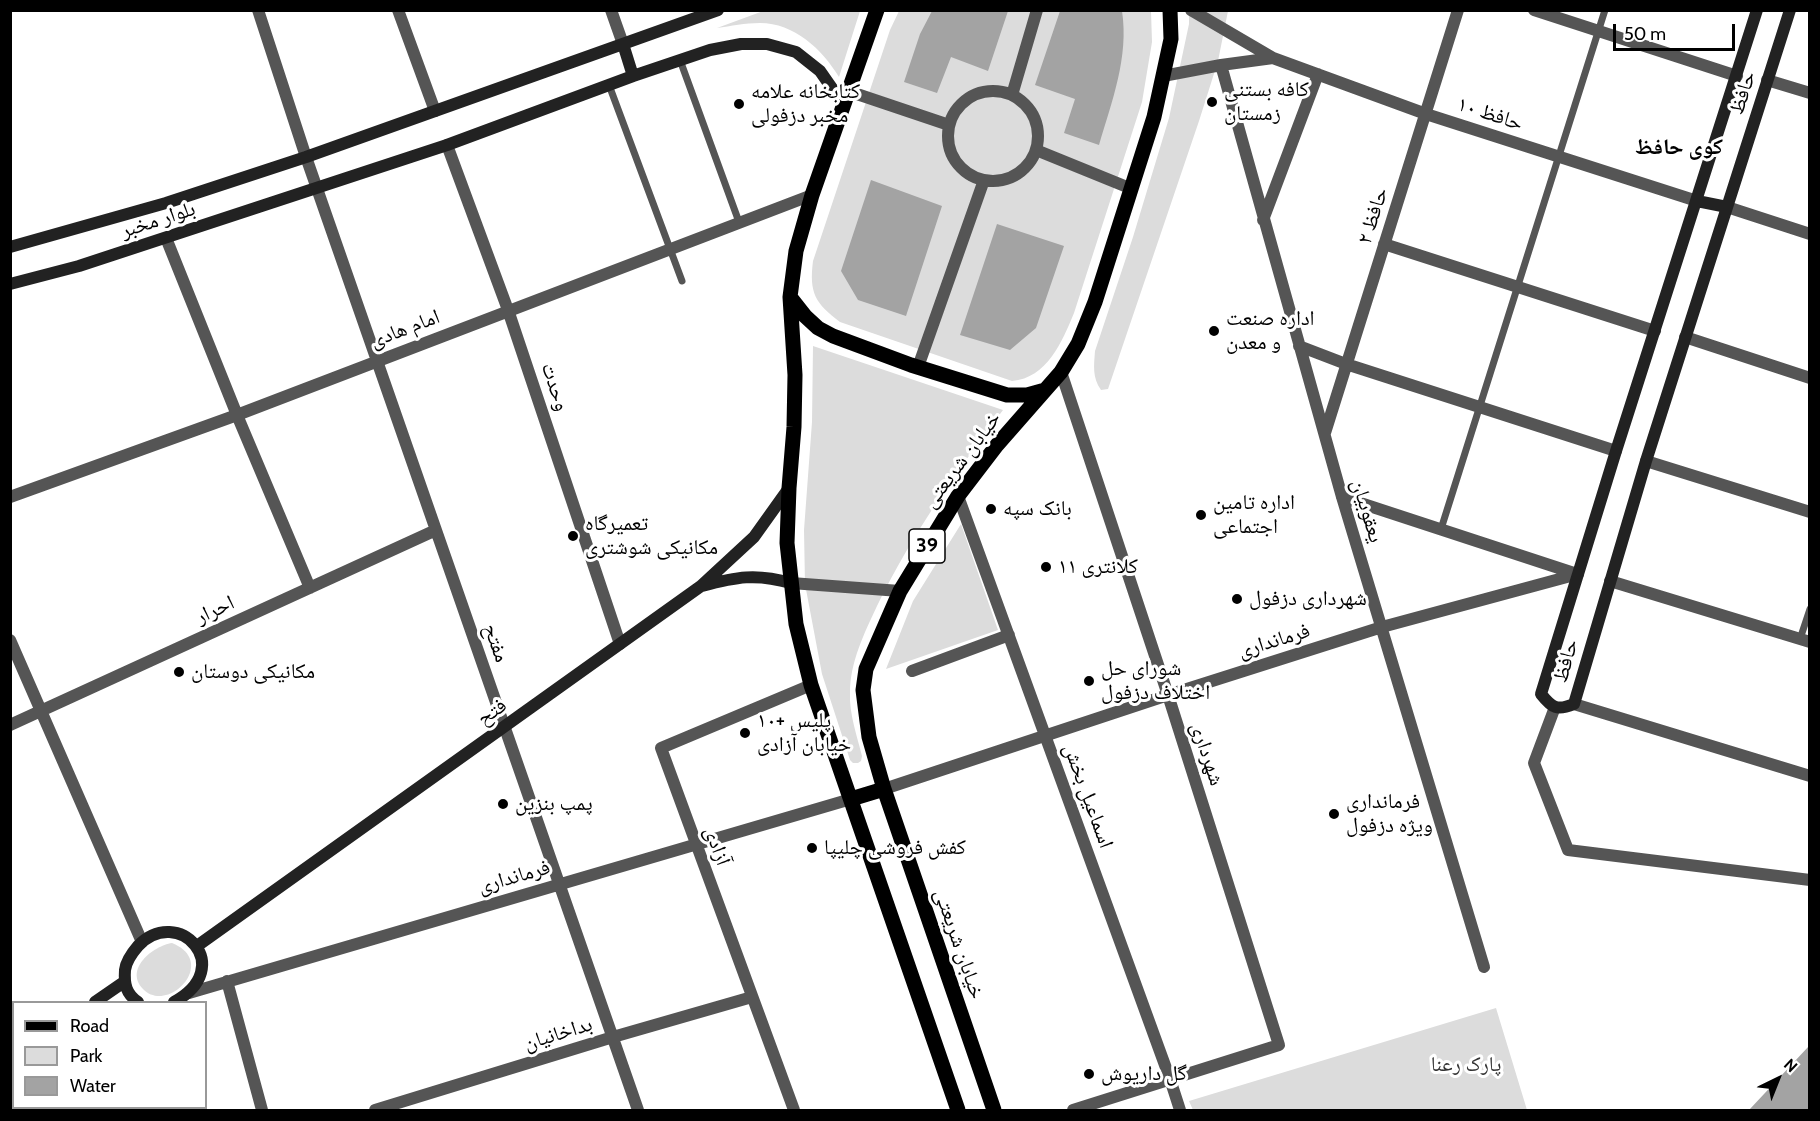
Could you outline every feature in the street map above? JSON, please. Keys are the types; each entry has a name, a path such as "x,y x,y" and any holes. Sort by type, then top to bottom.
{"main road":[{"name":"بلوار مخبر","path":"10,247 166,203 306,157 718,10"},
{"path":"877,10 812,195 796,251 790,297 795,375 787,543 796,624 812,685 958,1110"},
{"name":"خیابان شریعتی","path":"994,1110 884,789 869,737 863,690 866,669 900,591 958,496 997,445 1061,372 1078,344 1095,302 1154,117 1171,39 1170,10"},
{"name":"حافظ","path":"1757,10 1541,694 1555,707 1563,709 1574,704 1646,461 1790,10"},
{"name":"بلوار مخبر","path":"10,285 80,267 447,145 710,50 741,44 767,44 796,52 820,71 845,97"},
{"path":"623,45 633,76"},
{"path":"1697,201 1727,207"},
{"path":"790,297 812,322 833,336 918,367 1007,395 1027,395 1045,390"},
{"name":"فتح","path":"197,946 701,586 754,537 789,488"},
{"path":"701,586 736,577 754,576 791,583"},
{"path":"851,800 884,789"},
{"path":"137,1001 130,995 124,982 125,966 142,942 157,934 169,932 182,934 197,946 201,954 201,971 196,985 189,993 176,1001"},
{"path":"96,1001 124,982"}],"street":[{"path":"258,10 306,157"},
{"path":"398,10 435,111"},
{"path":"611,10 623,45"},
{"path":"1012,95 1037,10"},
{"name":"حافظ ۱۰","path":"1191,10 1273,58 1426,114 1697,201"},
{"name":"حافظ ۲","path":"1324,434 1458,10"},
{"path":"1534,10 1737,76"},
{"path":"1163,76 1273,58"},
{"name":"یعقوبیان","path":"1221,65 1342,497 1484,967"},
{"path":"1263,220 1318,74"},
{"path":"1767,80 1809,93"},
{"path":"990,91 1012,95 1021,101 1034,118 1038,139 1036,150 1024,168 1016,175 1006,179 984,180 975,177 958,165 949,146 949,126 959,106 978,93 990,91"},
{"path":"845,97 949,126"},
{"name":"وحدت","path":"447,145 508,310 620,644"},
{"path":"1036,150 1132,189"},
{"name":"مفتح","path":"306,157 638,1110"},
{"path":"918,367 984,180"},
{"name":"امام هادی","path":"10,497 237,415 812,195"},
{"path":"1727,207 1809,234"},
{"path":"166,238 310,588"},
{"path":"1384,244 1655,331"},
{"path":"1685,337 1809,378"},
{"path":"1299,346 1346,364 1616,451"},
{"name":"شهرداری","path":"1061,372 1168,694 1279,1046 1170,1079"},
{"path":"1646,461 1809,512"},
{"name":"اسماعیل بخش","path":"958,496 1180,1110"},
{"path":"1342,497 1578,574"},
{"name":"احرار","path":"10,725 436,530"},
{"name":"فرمانداری","path":"884,789 1168,694 1382,627 1578,574"},
{"path":"1610,581 1805,640"},
{"path":"791,583 900,591"},
{"path":"912,671 1009,635"},
{"path":"10,640 142,942"},
{"name":"آزادی","path":"794,1110 661,748 812,685"},
{"path":"1574,704 1809,776"},
{"path":"1555,707 1534,764 1568,850 1809,880"},
{"name":"فرمانداری","path":"189,993 851,800"},
{"path":"227,981 262,1110"},
{"name":"بداخانیان","path":"375,1110 752,997"},
{"path":"1073,1110 1170,1079"}],"lane":[{"path":"1441,529 1605,10"},
{"path":"680,60 739,222"},
{"path":"609,85 682,281"},
{"path":"1805,640 1809,609"}],"green space":[{"path":"766,10 860,11 839,77 815,48 806,40 784,28 760,23 717,28"},
{"path":"899,11 1151,11 1152,42 1142,102 1074,313 1052,357 1035,373 1024,378 1012,381 840,322 819,303 813,289 813,261 890,30"},
{"path":"1189,11 1228,11 1218,61 1108,389 1101,390 1095,376 1095,351 1169,118 1189,24"},
{"path":"813,346 1003,410 951,481 919,530 890,580 863,638 852,670 850,693 852,716 862,756 858,763 850,760 822,674 805,584 804,530 812,422"},
{"path":"961,524 998,630 886,669 913,601"},
{"path":"172,943 185,951 191,962 190,973 176,991 165,995 153,995 143,989 138,981 139,966 149,954"},
{"name":"پارک رعنا","path":"1496,1008 1527,1110 1193,1110 1189,1101"}],"water":[{"path":"932,11 1008,11 988,71 951,57 937,93 904,82 920,34"},
{"path":"1060,11 1122,11 1124,28 1121,62 1099,145 1064,133 1075,99 1035,85"},
{"path":"871,180 942,206 906,316 858,300 841,271"},
{"path":"997,224 1064,246 1036,328 1010,350 960,335"},
{"path":"1809,1046 1809,1110 1749,1110"}],"place":[{"name":"کافه بستنی زمستان","path":"1212,102"},
{"name":"کتابخانه علامه مخبر دزفولی","path":"739,104"},
{"name":"اداره صنعت و معدن","path":"1214,331"},
{"name":"بانک سپه","path":"991,509"},
{"name":"اداره تامین اجتماعی","path":"1201,515"},
{"name":"تعمیرگاه مکانیکی شوشتری","path":"573,536"},
{"name":"کلانتری ۱۱","path":"1046,567"},
{"name":"شهرداری دزفول","path":"1237,599"},
{"name":"مکانیکی دوستان","path":"179,672"},
{"name":"شورای حل اختلاف دزفول","path":"1089,681"},
{"name":"پلیس +۱۰ خیابان آزادی","path":"745,733"},
{"name":"پمپ بنزین","path":"503,804"},
{"name":"فرمانداری ویژه دزفول","path":"1334,814"},
{"name":"کفش فروشی چلیپا","path":"812,848"},
{"name":"گل داریوش","path":"1089,1074"}],"district":[{"name":"کوی حافظ","path":"1679,148"}]}
